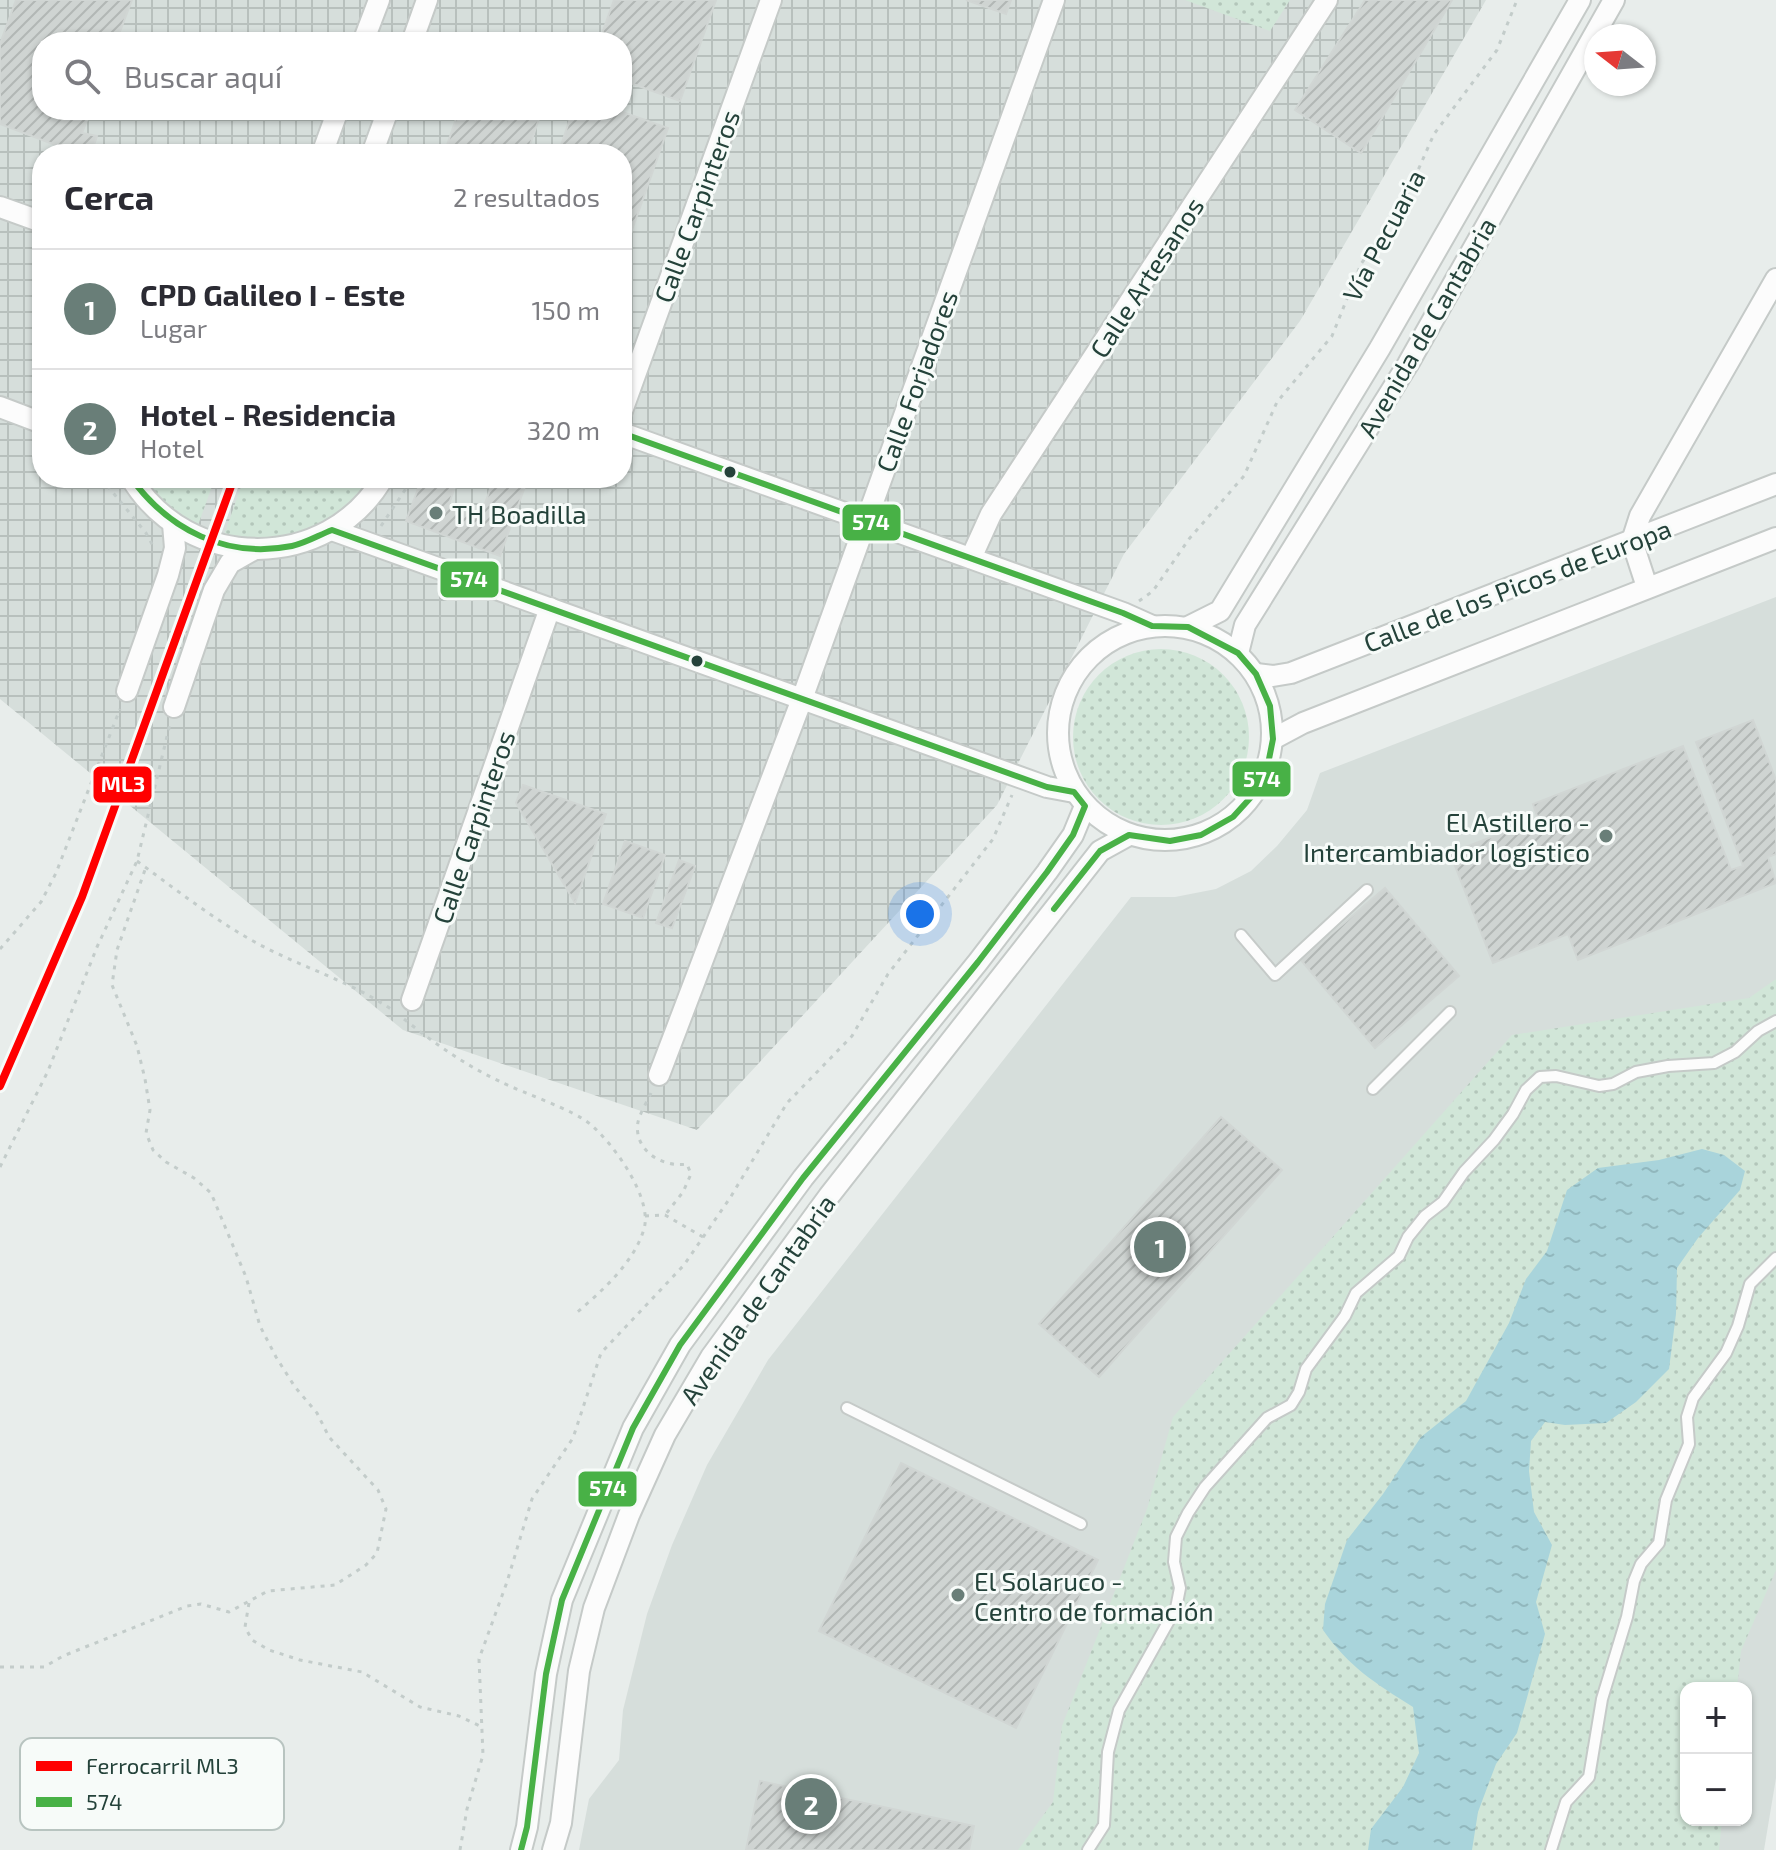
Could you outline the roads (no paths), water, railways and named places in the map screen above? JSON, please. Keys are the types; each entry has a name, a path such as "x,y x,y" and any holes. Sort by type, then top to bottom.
{"street":[{"path":"367,32 379,0"},
{"path":"416,32 427,0"},
{"name":"Calle Carpinteros","path":"632,383 771,0"},
{"name":"Calle Forjadores","path":"659,1075 802,699 1054,0"},
{"name":"Calle Artesanos","path":"971,558 991,514 1327,0"},
{"name":"Avenida de Cantabria","path":"1188,627 1220,611 1380,348 1580,0"},
{"name":"Avenida de Cantabria","path":"1238,653 1245,625 1408,364 1614,0"},
{"path":"326,144 334,120"},
{"path":"376,144 384,120"},
{"path":"0,207 32,218"},
{"path":"1647,587 1632,541 1640,516 1776,279"},
{"path":"0,407 32,419"},
{"path":"632,437 1152,626"},
{"name":"Calle de los Picos de Europa","path":"1256,674 1273,676 1291,673 1776,484"},
{"path":"137,488 173,524 211,543 253,550 294,546 332,530 372,497 377,488"},
{"path":"127,691 168,575 175,548 173,524"},
{"path":"332,530 1079,799"},
{"name":"Calle de los Picos de Europa","path":"1273,739 1303,723 1776,538"},
{"path":"174,707 214,590 230,563 253,550"},
{"name":"Calle Carpinteros","path":"412,1000 550,608"},
{"path":"1152,626 1188,627 1238,653 1256,674 1270,706 1273,739 1267,769 1253,795 1233,817 1201,835 1170,841 1129,835 1101,821 1079,799 1060,759 1058,716 1071,681 1093,653 1120,634 1152,626"},
{"name":"Avenida de Cantabria","path":"521,1850 527,1827 546,1674 562,1600 633,1428 680,1345 803,1178 1047,872 1073,835 1079,799"},
{"name":"Avenida de Cantabria","path":"553,1850 561,1823 579,1671 594,1608 629,1515 665,1435 711,1357 829,1196 1100,851 1129,835"}],"lane":[{"path":"1241,935 1275,975 1367,890"},
{"path":"1373,1089 1450,1012"},
{"path":"1088,1850 1104,1825 1108,1752 1119,1710 1176,1608 1180,1588 1174,1562 1176,1537 1205,1487 1267,1418 1291,1405 1306,1369 1345,1316 1356,1293 1399,1256 1408,1237 1425,1216 1443,1202 1464,1172 1501,1131 1526,1090 1540,1077 1556,1076 1599,1086 1613,1084 1636,1072 1714,1063 1735,1052 1758,1031 1776,1021"},
{"path":"1551,1850 1566,1802 1589,1777 1602,1699 1627,1617 1634,1581 1641,1564 1659,1543 1666,1500 1689,1444 1687,1417 1693,1398 1726,1353 1738,1326 1750,1284 1776,1258"},
{"path":"847,1408 1081,1524"}],"water":[{"path":"1702,1149 1724,1155 1745,1171 1740,1190 1698,1238 1677,1268 1676,1314 1669,1369 1636,1402 1606,1423 1565,1425 1545,1422 1531,1441 1529,1471 1534,1512 1552,1545 1536,1602 1545,1634 1517,1733 1496,1764 1478,1812 1472,1850 1368,1850 1371,1829 1403,1787 1419,1753 1413,1707 1353,1664 1323,1630 1325,1604 1347,1540 1421,1437 1466,1401 1509,1323 1526,1279 1547,1251 1567,1190 1598,1168 1659,1160"}],"rail line":[{"name":"ML3","path":"0,1086 82,897 230,488"}],"place":[{"name":"TH Boadilla","path":"436,513"},
{"name":"El Astillero - Intercambiador logístico","path":"1606,836"},
{"name":"CPD Galileo I - Este","path":"1160,1247"},
{"name":"El Solaruco - Centro de formación","path":"958,1595"},
{"name":"Hotel - Residencia","path":"811,1804"}]}
